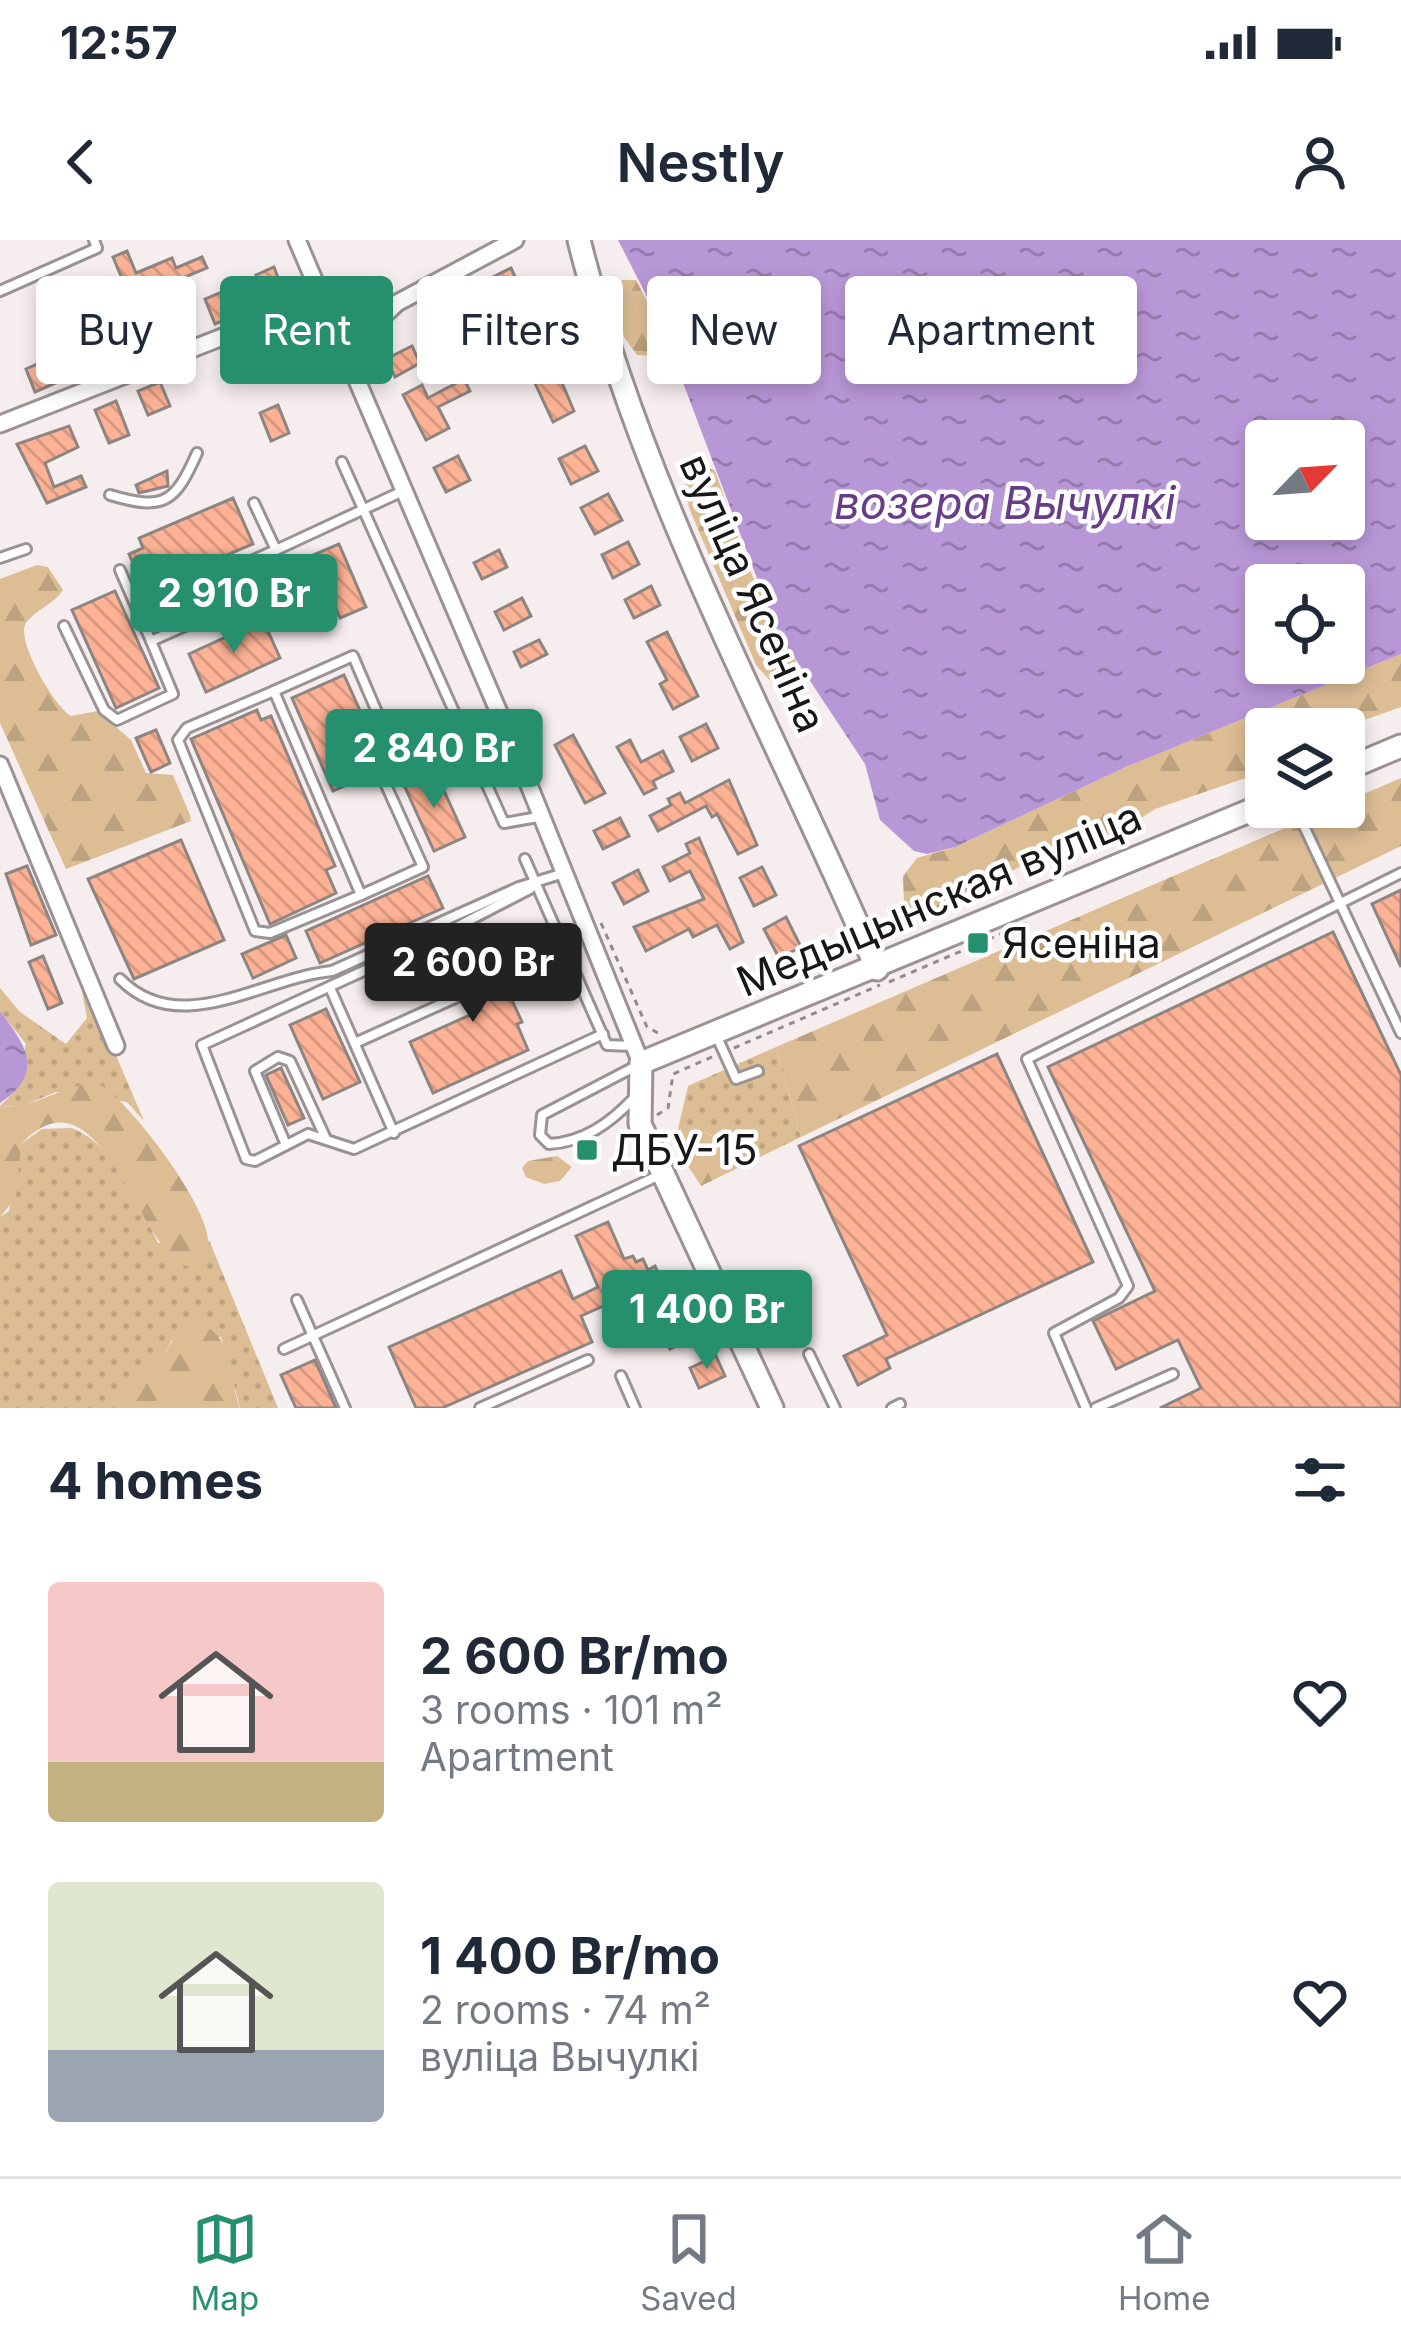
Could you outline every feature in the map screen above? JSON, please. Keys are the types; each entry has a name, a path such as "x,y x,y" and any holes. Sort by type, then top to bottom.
{"street":[{"path":"297,240 313,276"},
{"path":"393,307 515,240"},
{"name":"вуліца Ясеніна","path":"579,240 599,322 642,440 878,969"},
{"path":"0,424 220,338"},
{"path":"358,384 566,872 638,1055 640,1124 772,1408"},
{"path":"1365,761 1401,746"},
{"path":"0,765 116,1046"},
{"name":"Медыцынская вуліца","path":"638,1055 720,1044 878,969 1245,813"}],"lane":[{"path":"0,291 98,248 94,240"},
{"path":"110,495 139,503 169,498 182,488 197,452"},
{"path":"342,462 504,823 542,816"},
{"path":"151,641 223,609 224,573 403,491"},
{"path":"254,503 276,550"},
{"path":"0,558 26,548"},
{"path":"64,626 104,710 117,720 173,694 120,570"},
{"path":"398,758 353,656 187,728 178,740 255,931 270,932 423,866 386,785 398,758 462,727"},
{"path":"274,691 361,895"},
{"path":"1303,828 1401,1034"},
{"path":"525,859 608,1045 638,1055"},
{"path":"566,872 331,990 202,1045 246,1159 255,1161 308,1134 354,1149 603,1034"},
{"path":"1085,1408 1054,1334 1119,1298 1128,1286 1027,1059 1401,873"},
{"path":"120,979 152,1001 199,1007 302,974 332,971 519,887 537,886"},
{"path":"355,1043 455,998 429,941"},
{"path":"331,990 394,1133"},
{"path":"720,1044 736,1079 758,1071"},
{"path":"638,1055 542,1115 540,1135 549,1144 581,1137 611,1121 638,1095"},
{"path":"286,1145 255,1071 278,1057 290,1061 326,1141"},
{"path":"284,1349 663,1174"},
{"path":"297,1300 345,1408"},
{"path":"809,1354 836,1408"},
{"path":"480,1408 588,1360"},
{"path":"1096,1408 1173,1374"},
{"path":"621,1376 635,1408"}],"path":[{"path":"656,1116 668,1108 673,1074 720,1044 1042,916"}],"green space":[{"path":"623,280 636,280 647,301 647,356 637,355 624,337"},
{"path":"707,467 715,471 752,575 801,671 789,684 773,684 756,665 689,508 684,477"},
{"path":"37,565 48,567 63,590 30,618 24,632 47,687 71,716 98,711 131,740 146,773 173,775 191,821 66,869 0,723 0,579"},
{"path":"1401,654 1401,707 1365,720 1365,708 1270,708 1328,684 1365,684 1365,669"},
{"path":"1245,718 1245,778 1155,809 1109,839 1021,866 939,913 918,914 904,903 903,876 917,858 955,847 1126,767"},
{"path":"1401,778 1401,846 801,1137 776,1047 1285,828 1365,828 1365,793"},
{"path":"77,964 144,1121 127,1102 56,1092 22,1106 0,1106 13,1093 26,1044 0,1011 0,988 20,1012 66,1044 87,1018"},
{"path":"776,1047 801,1137 750,1162 717,1138 678,1129 688,1086"},
{"path":"97,1083 148,1133 198,1208 208,1246 202,1259 190,1267 171,1256 117,1170 97,1143 75,1126 50,1124 21,1144 16,1197 0,1217 0,1106 25,1104"},
{"path":"693,1127 735,1147 750,1162 701,1186 673,1143 678,1129"},
{"path":"72,1128 113,1161 158,1243 206,1253 209,1240 278,1408 240,1408 221,1337 172,1340 165,1354 134,1373 118,1408 0,1408 0,1217 9,1211 21,1144 42,1129"},
{"path":"557,1156 572,1167 560,1181 544,1184 526,1177 522,1168 528,1161"},
{"path":"194,1322 207,1327 223,1345 240,1408 118,1408 133,1373 165,1354 179,1329"}],"water":[{"name":"возера Вычулкі","path":"618,240 1401,240 1401,654 1365,669 1365,564 1245,564 1245,684 1328,684 1270,708 1245,708 1245,718 1126,767 955,847 927,854 914,851 880,820 865,764 777,631 683,384 821,384 821,276 647,276 647,297"},
{"path":"0,1011 23,1046 27,1069 23,1080 0,1103"}],"building":[{"path":"127,251 136,273 172,258 176,268 202,257 207,268 187,276 121,276 113,257"},
{"path":"274,267 277,276 256,276"},
{"path":"220,293 220,322 215,324 205,299"},
{"path":"412,346 417,365 395,377 393,356"},
{"path":"36,365 36,384 53,384 35,392 26,369"},
{"path":"161,384 170,406 148,415 138,391"},
{"path":"455,384 466,384 470,391 438,407 449,428 426,440 403,395 422,385 428,398"},
{"path":"535,384 563,384 574,411 553,422"},
{"path":"116,401 129,435 109,443 95,410"},
{"path":"278,405 289,433 271,441 260,413"},
{"path":"69,426 78,447 45,463 54,487 81,476 86,487 47,503 17,444"},
{"path":"585,446 598,471 571,484 559,459"},
{"path":"458,456 470,480 446,492 434,468"},
{"path":"167,471 168,486 139,493 136,485"},
{"path":"608,494 622,520 595,534 581,508"},
{"path":"233,498 253,544 191,570 200,592 154,611 129,554 143,548 139,538"},
{"path":"628,542 639,564 613,578 602,555"},
{"path":"339,544 366,607 340,618 313,555"},
{"path":"499,550 507,567 482,579 474,563"},
{"path":"651,586 660,605 634,618 625,600"},
{"path":"115,591 159,688 116,708 72,610"},
{"path":"522,598 531,616 504,630 495,612"},
{"path":"263,620 280,658 206,692 189,654"},
{"path":"667,632 698,696 673,709 660,684 667,680 647,642"},
{"path":"539,640 547,654 521,667 514,652"},
{"path":"344,675 376,746 370,749 380,770 333,791 292,698"},
{"path":"257,710 261,720 271,716 335,866 326,870 336,893 270,924 191,739"},
{"path":"706,724 718,748 692,761 680,737"},
{"path":"156,730 170,763 151,772 136,738"},
{"path":"573,735 605,793 585,803 555,745"},
{"path":"630,740 641,762 663,751 673,771 653,781 656,788 644,794 617,747"},
{"path":"435,771 465,837 434,851 404,785"},
{"path":"729,780 757,845 738,854 717,814 712,817 706,806 658,831 650,816 671,805 668,799 680,793 685,803"},
{"path":"620,818 629,836 603,849 594,831"},
{"path":"699,838 743,942 730,949 717,925 693,937 689,929 646,951 634,927 704,899 690,871 670,881 663,867 690,853 686,844"},
{"path":"181,840 224,940 134,979 88,879"},
{"path":"27,866 56,935 31,945 6,874"},
{"path":"762,867 776,895 754,906 740,878"},
{"path":"638,870 648,891 624,904 613,883"},
{"path":"428,876 443,908 320,963 306,931"},
{"path":"1401,890 1401,967 1372,904"},
{"path":"786,917 801,947 779,958 764,929"},
{"path":"481,932 522,1022 517,1024 528,1050 433,1093 410,1042 481,1010 452,945"},
{"path":"1333,932 1401,1075 1401,1408 1160,1408 1201,1388 1178,1340 1116,1369 1093,1321 1155,1291 1048,1067"},
{"path":"286,935 296,958 253,978 242,954"},
{"path":"43,956 62,1003 48,1009 29,962"},
{"path":"326,1009 360,1082 323,1099 290,1025"},
{"path":"997,1054 1093,1262 886,1359 890,1368 858,1385 844,1356 887,1335 799,1146"},
{"path":"281,1068 304,1118 288,1125 266,1075"},
{"path":"608,1222 624,1259 643,1259 648,1270 655,1266 680,1322 691,1316 700,1334 670,1349 658,1325 647,1330 631,1294 581,1316 592,1342 442,1408 416,1408 389,1347 561,1271 573,1299 598,1287 576,1236"},
{"path":"716,1356 725,1376 699,1388 690,1368"},
{"path":"315,1360 336,1408 296,1408 281,1375"}],"place":[{"name":"Ясеніна","path":"978,943"},
{"name":"ДБУ-15","path":"587,1150"}]}
